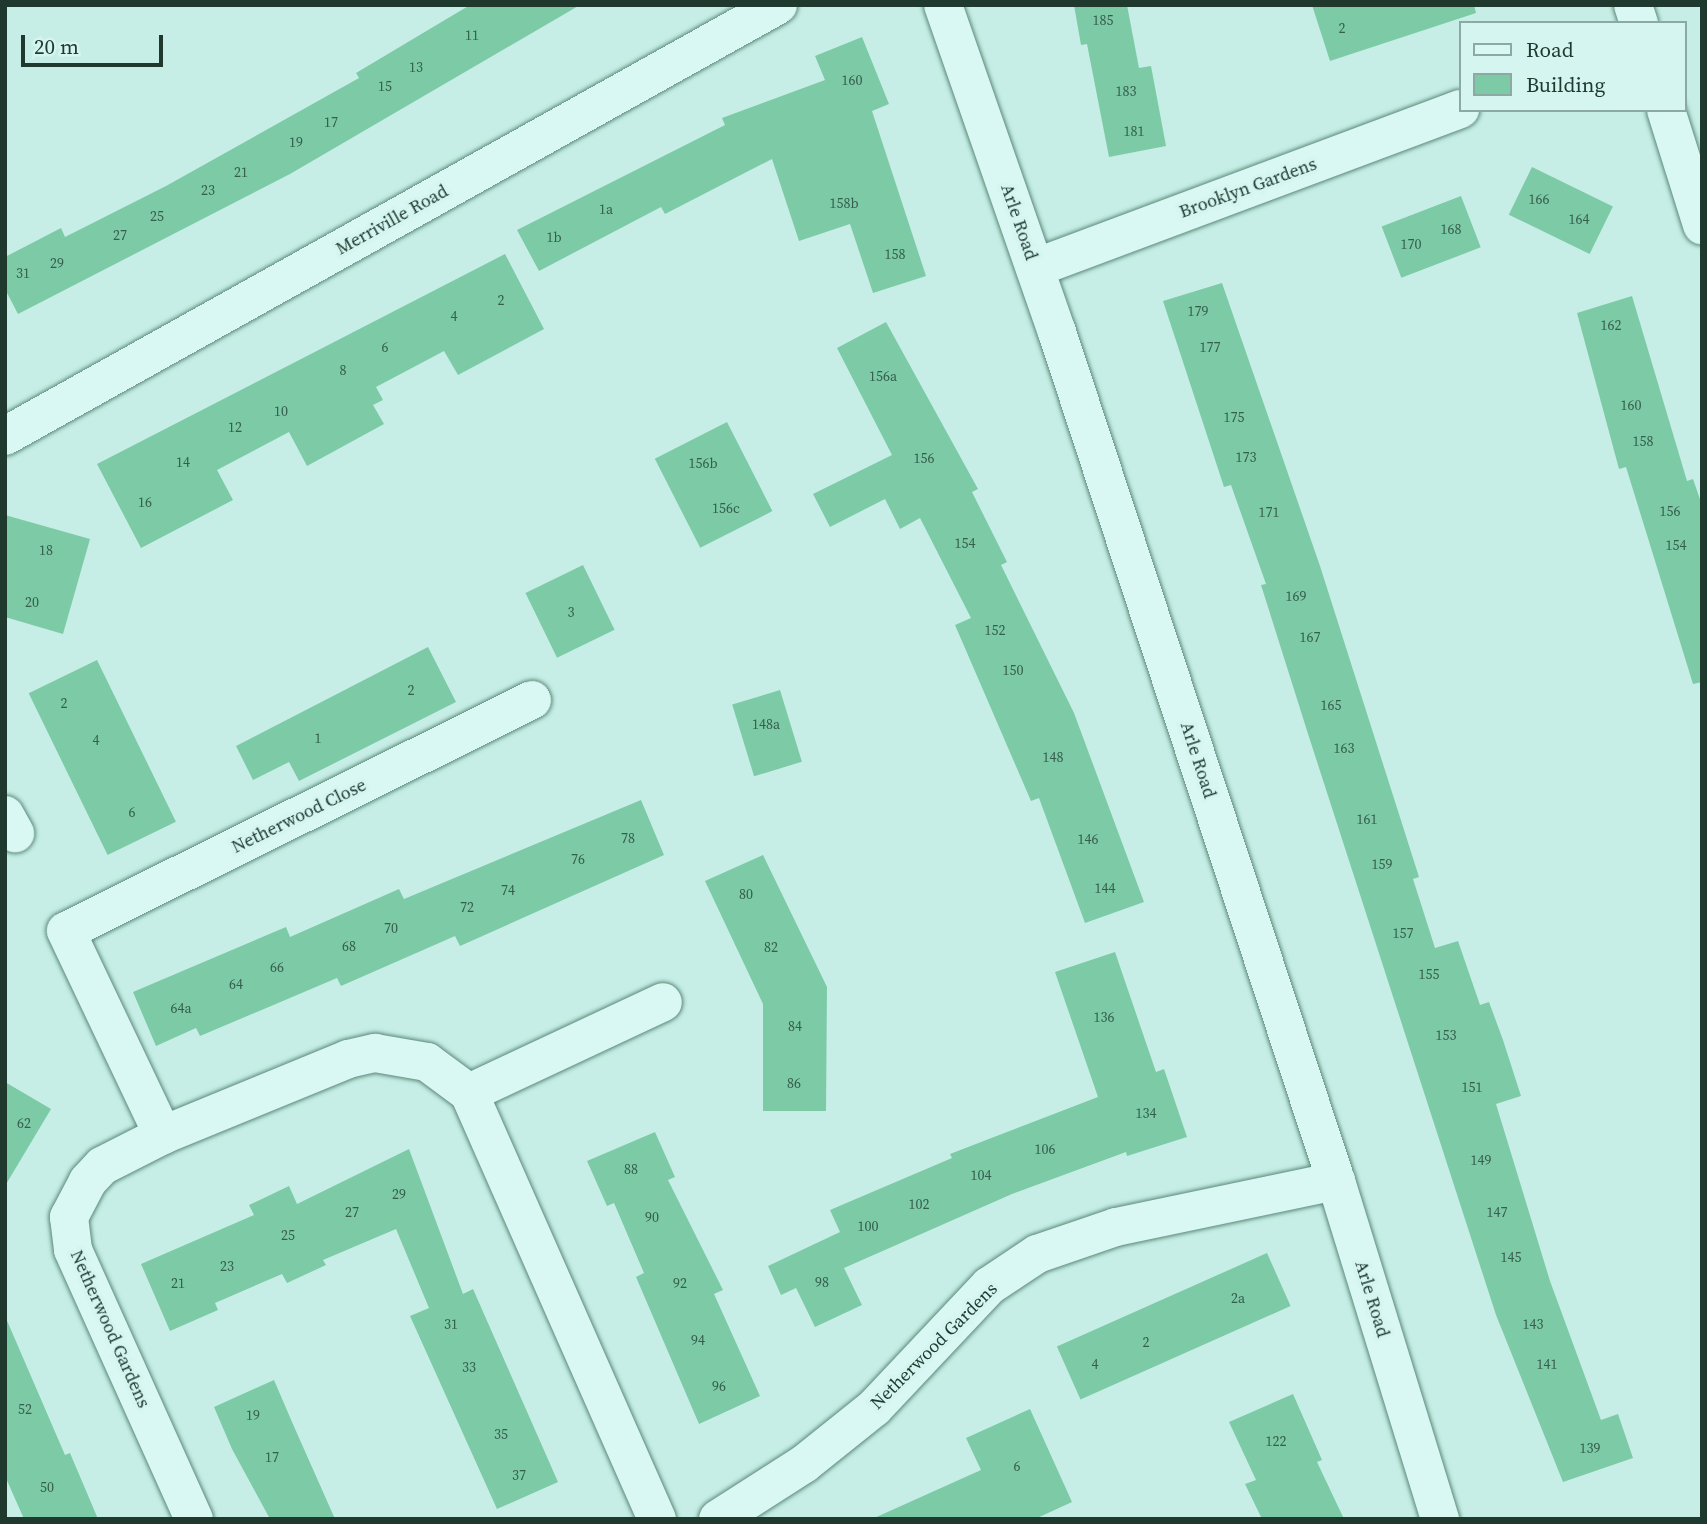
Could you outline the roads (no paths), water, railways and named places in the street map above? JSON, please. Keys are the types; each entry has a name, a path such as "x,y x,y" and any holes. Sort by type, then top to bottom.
{"street":[{"name":"Merriville Road","path":"5,436 778,5"},
{"name":"Arle Road","path":"943,5 1035,268 1336,1181 1440,1519"},
{"name":"Brooklyn Gardens","path":"1035,268 1458,110"},
{"path":"1667,112 1702,225"},
{"name":"Netherwood Close","path":"163,1135 66,932 533,701"},
{"path":"469,1093 663,1002"},
{"name":"Netherwood Gardens","path":"194,1519 72,1250 69,1217 102,1166 163,1135 348,1059 374,1053 427,1062 469,1093 657,1519"},
{"name":"Netherwood Gardens","path":"718,1519 804,1464 874,1408 989,1286 1037,1254 1116,1227 1336,1181"}]}
